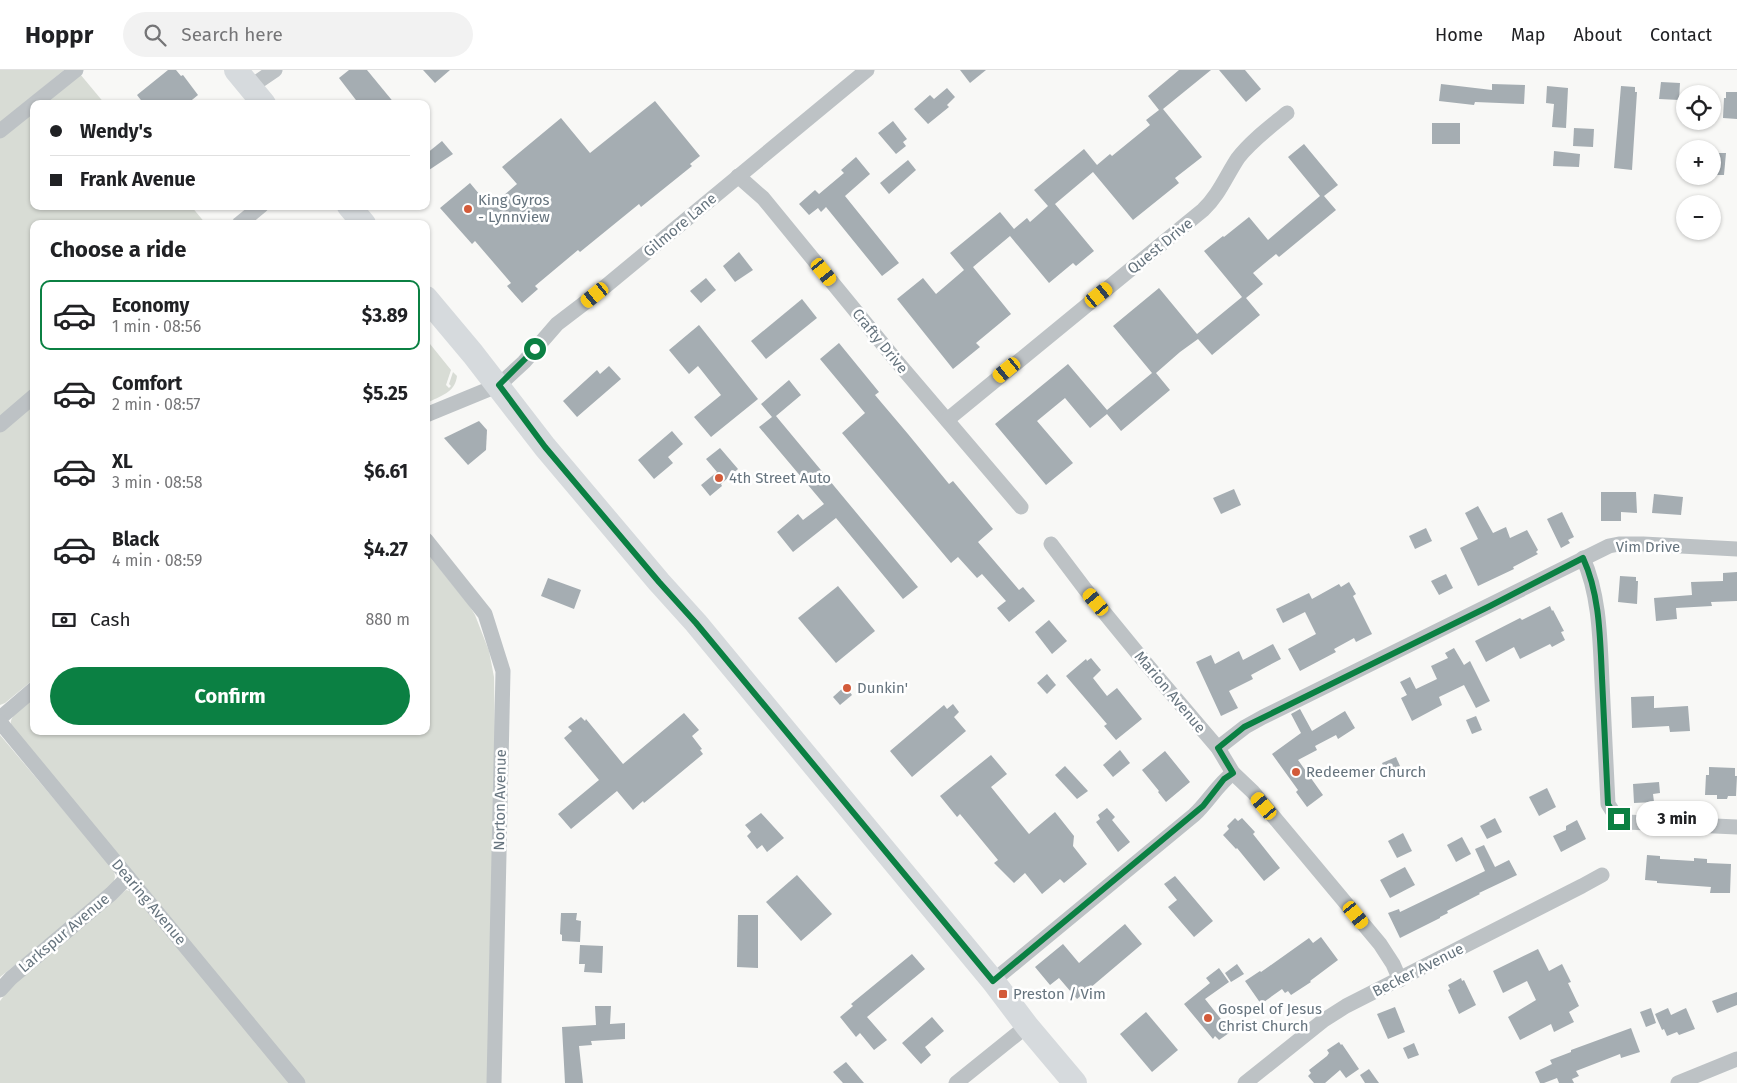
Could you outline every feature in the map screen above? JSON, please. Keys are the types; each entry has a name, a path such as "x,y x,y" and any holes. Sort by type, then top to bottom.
{"main road":[{"path":"353,210 361,220"},
{"path":"430,303 499,385 545,447 696,623 993,981 1027,1026 1075,1083"}],"street":[{"path":"39,100 76,70"},
{"path":"250,87 275,70"},
{"name":"Gilmore Lane","path":"499,385 524,362 557,324 595,295 867,70"},
{"path":"0,131 30,107"},
{"name":"Quest Drive","path":"947,420 1203,210 1217,195 1241,155 1287,113"},
{"name":"Crafty Drive","path":"738,176 763,198 1021,507"},
{"path":"244,220 256,210"},
{"path":"430,413 499,385"},
{"path":"0,425 30,399"},
{"name":"Marion Avenue","path":"1051,544 1148,666 1218,748 1233,773 1253,792 1368,930 1393,964 1400,980"},
{"name":"Vim Drive","path":"1218,748 1244,727 1263,717 1610,546 1643,544 1737,549"},
{"name":"Norton Avenue","path":"430,545 485,614 503,671 494,1083"},
{"path":"1583,558 1590,573 1600,638 1608,804 1615,815 1626,822 1737,827"},
{"path":"0,718 30,692"},
{"name":"Dearing Avenue","path":"0,722 298,1083"},
{"path":"993,981 1194,815 1208,801 1224,779 1233,773"},
{"name":"Becker Avenue","path":"1245,1083 1324,1020 1346,1006 1602,875"},
{"name":"Larkspur Avenue","path":"0,990 11,978 111,894 128,877"},
{"path":"956,1083 1027,1026"},
{"path":"1678,1083 1737,1059"}],"shaded area":[{"path":"0,70 64,70 0,123"},
{"path":"80,74 102,100 47,100"},
{"path":"30,113 30,210 194,210 203,220 30,220 30,392 0,417 0,137"},
{"path":"430,344 451,370 446,385 449,388 453,372 457,376 456,382 450,390 430,402"},
{"path":"30,405 30,682 0,705 0,431"},
{"path":"430,557 475,615 489,651 494,677 495,737 488,1083 305,1083 11,725 15,713 30,701 30,735 430,735"},
{"path":"0,735 114,870 115,877 113,884 77,916 0,977"},
{"path":"126,890 130,891 291,1083 0,1083 0,1001 12,985"}],"building":[{"path":"168,70 176,70 181,76 183,75 198,95 192,100 141,100 137,95"},
{"path":"349,70 367,70 392,100 356,100 339,78"},
{"path":"423,70 450,70 435,83"},
{"path":"960,70 986,70 970,83"},
{"path":"1179,70 1211,70 1163,109 1202,157 1175,178 1179,183 1133,220 1093,172 1055,204 1094,251 1076,266 1073,263 1049,283 1010,236 973,267 1011,314 976,343 980,347 953,369 897,299 923,278 936,294 964,270 950,253 1000,212 1014,229 1027,218 1030,222 1048,206 1034,190 1084,149 1097,165 1110,154 1112,156 1150,125 1146,120 1159,110 1148,96"},
{"path":"1219,70 1245,70 1261,89 1246,102"},
{"path":"1661,82 1680,83 1680,85 1676,85 1676,100 1659,99"},
{"path":"1441,84 1492,90 1492,84 1525,85 1524,104 1475,102 1474,105 1439,101"},
{"path":"1547,86 1568,88 1566,128 1552,127 1554,104 1546,103"},
{"path":"1621,86 1635,87 1635,92 1637,92 1632,170 1614,168"},
{"path":"947,88 955,97 947,105 949,107 928,124 914,109 930,95 934,99"},
{"path":"1726,92 1737,92 1737,119 1723,118"},
{"path":"655,101 700,156 690,164 692,166 641,207 639,204 580,252 578,250 535,286 538,289 522,303 507,286 511,283 475,241 472,244 440,208 470,183 490,207 517,184 502,167 561,118 590,153"},
{"path":"893,121 907,139 903,142 906,146 896,154 878,133"},
{"path":"1432,123 1460,123 1460,144 1432,144"},
{"path":"1574,128 1594,129 1593,147 1573,146"},
{"path":"442,141 453,154 430,169 430,151"},
{"path":"1304,144 1338,185 1324,196 1336,210 1279,257 1276,254 1253,273 1263,284 1246,298 1260,315 1212,355 1198,339 1180,352 1156,373 1170,390 1121,431 1107,414 1090,428 1065,398 1037,421 1073,463 1046,485 995,424 1068,364 1107,410 1152,373 1113,326 1159,288 1197,334 1242,297 1204,251 1249,217 1268,240 1320,196 1288,157"},
{"path":"1554,151 1580,154 1579,167 1553,166"},
{"path":"1721,153 1726,153 1724,175 1721,175"},
{"path":"856,157 870,174 845,196 899,263 882,276 826,207 821,212 818,208 809,215 799,204 815,190 819,194 844,173 841,170"},
{"path":"908,160 916,170 889,194 880,183"},
{"path":"739,252 753,270 735,282 723,266"},
{"path":"706,278 716,290 701,303 690,291"},
{"path":"802,299 817,318 766,359 751,341"},
{"path":"699,325 758,399 711,437 694,417 721,395 698,366 689,374 669,350"},
{"path":"839,343 879,392 875,395 949,484 953,481 993,529 978,542 1019,590 1023,587 1035,601 1009,622 997,608 1006,601 982,574 977,578 958,557 951,563 842,433 865,413 820,359"},
{"path":"609,366 621,379 577,417 563,401 597,370 600,374"},
{"path":"789,380 801,395 776,416 918,587 903,599 836,518 793,552 777,532 798,514 803,520 824,504 759,427 772,417 761,404"},
{"path":"479,421 487,430 486,450 468,465 444,438"},
{"path":"672,431 683,444 668,457 673,463 654,479 638,460"},
{"name":"4th Street Auto","path":"720,448 738,469 710,496 701,485 717,472 706,459"},
{"path":"1234,489 1241,505 1221,514 1213,498"},
{"path":"1601,492 1636,492 1637,513 1621,512 1621,521 1601,521"},
{"path":"1654,494 1683,497 1681,515 1652,513"},
{"path":"1478,506 1493,533 1506,527 1510,538 1527,530 1538,550 1536,552 1538,554 1513,567 1514,569 1478,586 1460,548 1478,539 1465,513"},
{"path":"1562,512 1574,537 1568,540 1570,543 1561,548 1547,519"},
{"path":"1426,528 1432,541 1415,549 1409,536"},
{"path":"1737,572 1737,601 1711,602 1712,606 1676,608 1677,619 1656,621 1654,598 1692,595 1691,582 1723,581 1723,573"},
{"path":"1446,574 1453,588 1439,595 1431,581"},
{"path":"1620,576 1636,577 1636,581 1638,581 1637,604 1618,602"},
{"path":"548,578 581,590 574,609 541,596"},
{"path":"1349,582 1356,594 1353,596 1372,634 1356,642 1354,638 1334,649 1336,652 1300,671 1288,649 1316,634 1305,612 1283,623 1276,609 1309,593 1312,599 1339,584 1341,587"},
{"path":"838,586 875,631 836,663 798,618"},
{"path":"1550,606 1564,631 1561,632 1565,640 1552,647 1550,644 1520,659 1514,647 1486,662 1475,641 1520,618 1522,620"},
{"path":"1049,620 1067,641 1052,654 1035,632"},
{"path":"1273,644 1281,659 1251,675 1253,679 1229,691 1238,708 1221,716 1196,662 1211,655 1215,664 1239,651 1243,660"},
{"path":"1454,648 1464,665 1470,661 1490,701 1476,708 1464,685 1439,697 1442,705 1412,721 1401,698 1407,695 1400,682 1410,677 1416,689 1437,679 1431,666 1448,658 1445,653"},
{"path":"1091,658 1101,670 1093,678 1107,696 1117,688 1142,719 1116,740 1104,726 1107,724 1066,676 1086,659 1087,661"},
{"path":"1047,674 1056,685 1047,694 1037,683"},
{"path":"845,686 852,695 840,705 833,697"},
{"path":"1654,696 1654,708 1688,706 1690,731 1670,732 1669,726 1632,728 1631,697"},
{"path":"953,704 959,712 954,717 966,731 912,777 890,751 944,705 947,709"},
{"path":"1300,709 1312,731 1345,711 1355,728 1338,739 1336,735 1315,746 1317,750 1298,760 1323,795 1307,807 1296,792 1298,790 1272,754 1301,733 1291,714"},
{"path":"684,713 699,730 692,736 702,749 700,750 703,754 633,810 617,791 571,829 558,814 599,780 564,738 572,731 568,727 581,717 585,721 586,719 623,764"},
{"path":"1476,716 1482,730 1472,734 1466,720"},
{"path":"1120,750 1130,763 1113,777 1103,765"},
{"path":"1165,751 1190,782 1166,802 1142,770"},
{"path":"991,755 1007,774 991,787 1029,834 1055,812 1074,836 1073,846 1087,864 1064,883 1060,879 1042,894 1025,873 1014,883 994,863 998,860 960,814 957,817 940,796"},
{"path":"1396,757 1400,766 1387,773 1382,763"},
{"path":"1065,766 1088,791 1077,799 1055,775"},
{"path":"1709,767 1735,768 1735,776 1737,776 1736,796 1728,796 1727,799 1717,799 1717,795 1705,795 1706,775 1709,775"},
{"path":"1659,782 1660,793 1653,794 1654,802 1634,803 1633,784"},
{"path":"1547,788 1556,807 1539,816 1529,797"},
{"path":"1107,808 1115,817 1112,820 1130,842 1118,852 1096,822 1100,819 1098,815"},
{"path":"761,813 784,838 767,852 762,845 757,849 747,836 751,832 745,825"},
{"path":"1235,818 1238,821 1242,818 1255,832 1253,834 1280,868 1264,881 1237,848 1223,835 1229,829 1227,826"},
{"path":"1495,818 1502,832 1487,839 1480,826"},
{"path":"1577,820 1586,839 1561,852 1553,836 1566,830 1566,826"},
{"path":"1403,833 1412,851 1397,858 1388,841"},
{"path":"1462,837 1471,854 1456,862 1447,845"},
{"path":"1484,845 1495,867 1509,860 1517,875 1479,893 1447,911 1448,913 1440,918 1400,938 1388,913 1399,909 1400,912 1485,871 1475,849"},
{"path":"1647,855 1660,856 1660,859 1694,861 1694,858 1707,859 1707,863 1731,864 1730,893 1710,893 1711,887 1657,883 1657,881 1645,880"},
{"path":"1405,867 1415,885 1390,898 1380,880"},
{"path":"797,875 832,914 801,941 766,902"},
{"path":"1175,876 1213,921 1194,937 1168,907 1177,900 1164,884"},
{"path":"561,913 577,913 576,920 581,921 580,942 562,941 562,935 560,934"},
{"path":"738,915 758,915 758,968 737,967"},
{"path":"1125,924 1142,944 1077,999 1059,978 1050,985 1035,967 1063,944 1079,963"},
{"path":"1321,937 1338,960 1311,982 1291,995 1288,991 1285,993 1282,989 1261,1004 1245,981 1309,938 1313,943"},
{"path":"580,945 603,946 602,973 584,972 585,964 579,964"},
{"path":"1538,949 1549,971 1562,964 1571,982 1568,983 1579,1006 1569,1012 1574,1022 1554,1032 1551,1024 1520,1040 1508,1017 1536,1000 1527,981 1503,993 1493,971"},
{"path":"912,954 925,969 867,1017 887,1040 874,1050 860,1033 856,1037 840,1017 853,1006 851,1004"},
{"path":"1237,964 1244,974 1231,982 1225,973"},
{"name":"Gospel of Jesus Christ Church","path":"1219,968 1229,982 1205,999 1228,1028 1226,1030 1229,1033 1219,1040 1215,1036 1213,1039 1184,1004 1210,983 1206,978"},
{"path":"1461,978 1462,981 1464,980 1476,1005 1459,1014 1448,990 1450,989 1448,985"},
{"path":"1737,992 1737,1005 1717,1013 1712,1001"},
{"path":"595,1006 611,1006 610,1024 625,1023 625,1039 591,1041 592,1045 579,1046 583,1083 565,1083 562,1027 596,1025"},
{"path":"1395,1007 1405,1032 1388,1039 1377,1014"},
{"path":"1651,1008 1656,1023 1646,1027 1640,1012"},
{"path":"1668,1008 1671,1015 1686,1008 1695,1029 1679,1035 1677,1032 1667,1036 1664,1029 1662,1030 1655,1014"},
{"path":"1146,1012 1178,1050 1152,1072 1120,1034"},
{"path":"932,1017 944,1031 925,1047 931,1055 921,1064 902,1043"},
{"path":"1631,1028 1640,1052 1621,1058 1620,1054 1576,1071 1579,1076 1572,1079 1574,1083 1559,1083 1557,1078 1540,1083 1535,1072 1552,1064 1550,1060 1571,1052 1571,1050"},
{"path":"1339,1042 1359,1069 1346,1078 1340,1070 1325,1083 1314,1083 1308,1076 1311,1073 1309,1070 1327,1056 1329,1053 1327,1050"},
{"path":"1414,1043 1419,1055 1408,1059 1403,1048"},
{"path":"846,1062 864,1083 843,1083 833,1072"},
{"path":"1369,1069 1379,1083 1365,1083 1360,1075"}],"place":[{"name":"King Gyros - Lynnview","path":"468,209"},
{"name":"4th Street Auto","path":"719,478"},
{"name":"Dunkin'","path":"847,688"},
{"name":"Redeemer Church","path":"1296,772"},
{"name":"Preston / Vim","path":"1003,994"},
{"name":"Gospel of Jesus Christ Church","path":"1208,1018"}],"route":[{"path":"535,349 499,385 545,447 696,623 993,981 1203,806 1224,779 1233,773 1218,748 1244,727 1583,558 1590,573 1600,638 1608,804 1619,819"}]}
